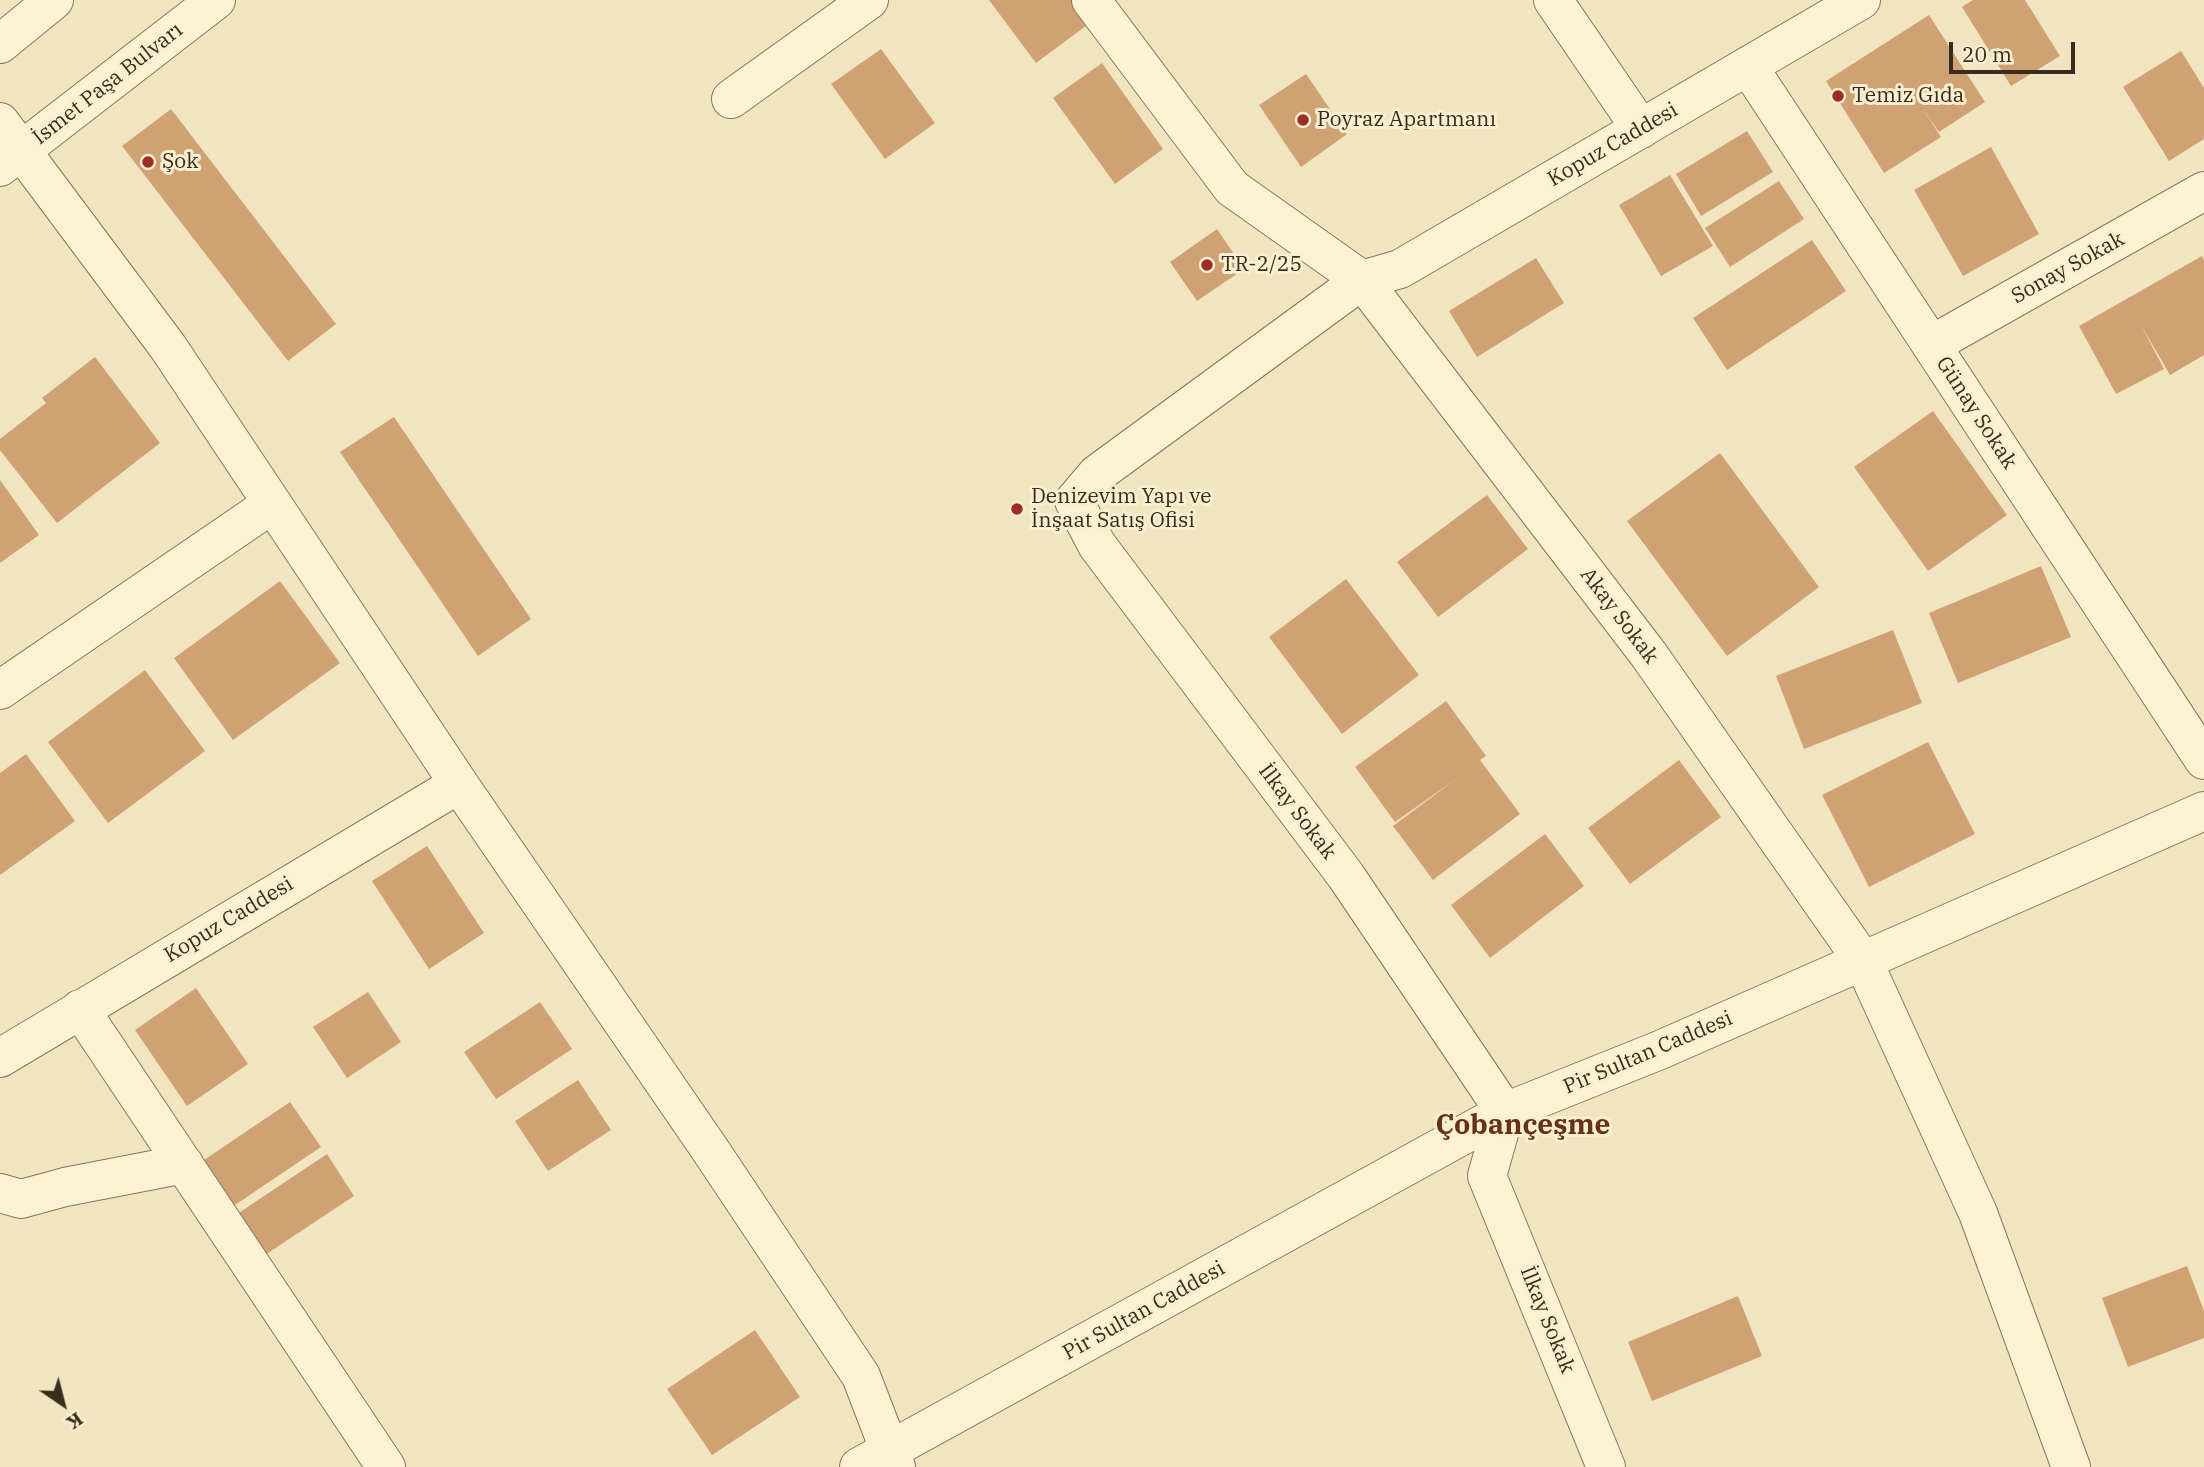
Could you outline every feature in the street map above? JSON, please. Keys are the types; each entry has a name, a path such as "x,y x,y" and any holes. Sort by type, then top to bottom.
{"street":[{"path":"0,44 54,0"},
{"name":"İsmet Paşa Bulvarı","path":"7,147 216,0"},
{"path":"731,99 869,0"},
{"name":"Akay Sokak","path":"1091,0 1232,188 1362,281 1649,655 1863,961 1978,1213 2071,1467"},
{"path":"1553,0 1641,129"},
{"name":"Kopuz Caddesi","path":"1362,281 1400,269 1861,0"},
{"name":"Günay Sokak","path":"1748,66 2204,760"},
{"path":"7,147 168,347 459,784 709,1148 861,1376 881,1462"},
{"name":"Sonay Sokak","path":"1931,345 2204,191"},
{"name":"İlkay Sokak","path":"1362,281 1097,474 1074,501 1097,545 1346,876 1505,1112 1487,1176 1606,1467"},
{"path":"0,690 272,505"},
{"name":"Kopuz Caddesi","path":"0,1058 459,784"},
{"name":"Pir Sultan Caddesi","path":"881,1462 1505,1112 1660,1050 2204,811"},
{"path":"80,1009 386,1467"},
{"path":"0,1193 21,1199 65,1187 184,1164"}],"building":[{"path":"989,0 1072,0 1090,23 1036,63"},
{"path":"1973,0 2025,0 2060,56 2011,86 1962,7"},
{"path":"1929,15 1985,102 1939,132 1923,109 1941,137 1884,173 1826,81"},
{"path":"881,49 935,123 885,159 831,84"},
{"path":"2181,51 2204,88 2204,139 2169,161 2123,87"},
{"path":"1102,63 1163,149 1115,184 1053,98"},
{"name":"Poyraz Apartmanı","path":"1306,74 1347,134 1301,167 1259,105"},
{"path":"171,109 336,324 288,361 122,146"},
{"path":"1747,131 1773,172 1701,216 1676,174"},
{"path":"1991,147 2039,234 1963,276 1914,190"},
{"path":"1670,175 1713,246 1661,276 1619,205"},
{"path":"1779,181 1804,219 1730,267 1705,228"},
{"name":"TR-2/25","path":"1217,229 1244,269 1197,301 1170,262"},
{"path":"1812,240 1846,291 1727,370 1693,318"},
{"path":"2202,256 2204,355 2170,375 2141,325 2164,369 2116,394 2079,326"},
{"path":"1536,258 1564,303 1477,357 1449,311"},
{"path":"95,357 160,443 57,523 0,450 0,439 46,403 42,398"},
{"path":"1933,411 2007,515 1928,571 1854,467"},
{"path":"394,417 531,619 478,656 340,452"},
{"path":"1720,453 1819,587 1727,656 1627,521"},
{"path":"0,480 39,535 0,563"},
{"path":"1487,495 1528,549 1438,617 1397,562"},
{"path":"2041,566 2071,637 1958,683 1929,613"},
{"path":"1346,579 1419,675 1342,734 1269,637"},
{"path":"280,581 340,663 233,740 174,658"},
{"path":"1893,630 1922,703 1804,749 1776,676"},
{"path":"145,670 205,751 108,823 48,742"},
{"path":"1446,701 1486,756 1480,760 1520,814 1433,880 1393,826 1456,779 1395,822 1355,767"},
{"path":"1928,742 1975,834 1869,887 1822,795"},
{"path":"26,754 75,821 0,875 0,773"},
{"path":"1679,760 1721,817 1630,884 1588,828"},
{"path":"1545,834 1584,886 1490,958 1451,905"},
{"path":"427,846 484,933 429,969 372,881"},
{"path":"196,988 248,1064 187,1106 135,1030"},
{"path":"368,992 401,1042 347,1078 313,1027"},
{"path":"540,1002 572,1049 496,1099 464,1052"},
{"path":"578,1080 611,1130 548,1171 515,1121"},
{"path":"290,1102 321,1147 232,1207 201,1162"},
{"path":"327,1154 354,1196 265,1255 237,1214"},
{"path":"2187,1266 2204,1311 2204,1338 2128,1367 2102,1298"},
{"path":"1738,1296 1762,1356 1652,1401 1628,1342"},
{"path":"755,1330 800,1397 712,1455 667,1389"}],"place":[{"name":"Temiz Gıda","path":"1838,96"},
{"name":"Poyraz Apartmanı","path":"1303,120"},
{"name":"Şok","path":"148,162"},
{"name":"TR-2/25","path":"1207,265"},
{"name":"Denizevim Yapı ve İnşaat Satış Ofisi","path":"1017,509"}],"district":[{"name":"Çobançeşme","path":"1523,1126"}]}
